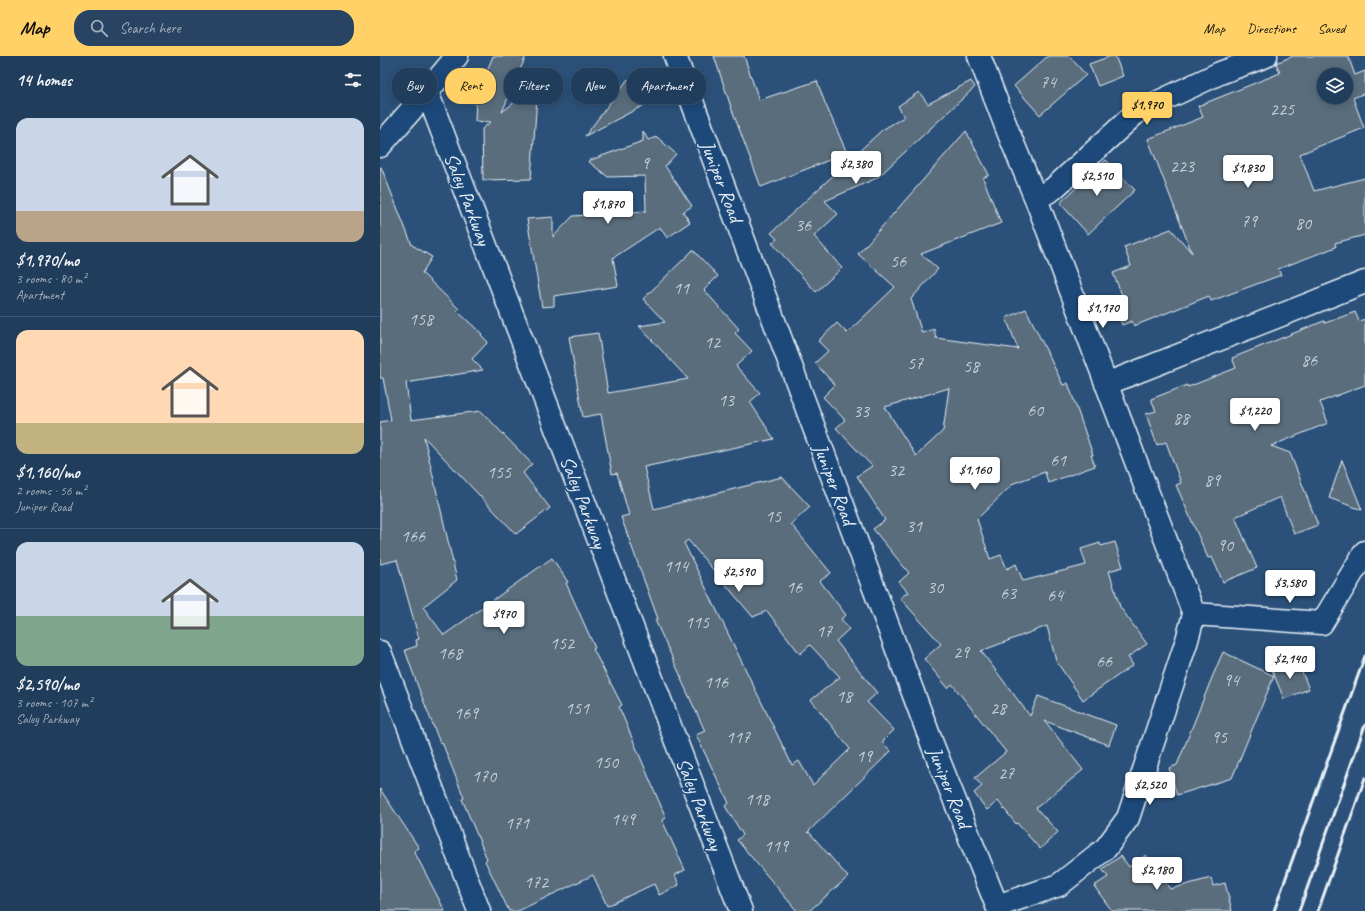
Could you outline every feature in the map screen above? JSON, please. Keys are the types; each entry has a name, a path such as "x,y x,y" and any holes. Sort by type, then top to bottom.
{"street":[{"path":"437,80 457,56"},
{"name":"Juniper Road","path":"675,56 933,746 998,909"},
{"path":"979,56 1036,199 1194,614 1185,647 1128,818 1106,848 1059,885 998,909"},
{"path":"1036,199 1054,188 1138,112 1217,64 1266,56"},
{"path":"380,146 417,104"},
{"name":"Saley Parkway","path":"432,104 741,911"},
{"path":"1106,384 1365,282"},
{"path":"1194,614 1322,623 1365,552"},
{"path":"380,652 479,911"}],"building":[{"path":"493,56 526,56 521,68 504,68 504,104 505,104 502,112 512,104 537,104 531,179 483,180 482,129 491,122 475,121 476,104 496,104 496,68 488,68"},
{"path":"714,56 744,56 759,100 817,81 847,153 761,187 732,110"},
{"path":"1048,56 1069,56 1086,75 1040,115 1014,86"},
{"path":"1115,56 1123,76 1098,86 1089,64"},
{"path":"1293,56 1348,56 1352,68 1317,68 1317,104 1353,104 1353,98 1364,128 1300,154 1314,191 1365,178 1365,235 1335,243 1336,247 1278,269 1281,275 1211,301 1209,296 1134,326 1132,321 1122,325 1112,298 1122,295 1113,273 1131,266 1124,247 1171,229 1192,253 1148,139 1203,117 1198,106 1280,73 1276,63"},
{"path":"1353,70 1355,75 1365,71 1365,93 1353,98"},
{"path":"627,80 627,104 646,104 585,136 609,104 619,104 619,91"},
{"path":"971,81 975,87 877,178 825,201 838,214 814,236 842,268 816,292 772,243 777,239 771,233 882,130 904,117 898,106 919,92 928,104"},
{"path":"643,131 648,140 657,137 676,154 665,166 692,206 683,212 690,222 667,238 660,227 613,258 618,286 554,296 554,306 542,307 527,219 553,217 553,237 573,216 646,211 645,176 608,177 588,161 643,141"},
{"path":"966,131 989,175 983,178 1001,223 921,254 938,269 911,299 922,333 934,329 936,338 1018,349 1006,318 1026,309 1063,385 1068,383 1093,455 1091,455 1095,466 1048,483 1045,472 1014,483 977,519 990,559 1001,555 1007,569 1016,564 1023,581 1086,565 1081,549 1100,543 1101,546 1115,542 1123,567 1109,571 1120,607 1147,644 1128,657 1133,665 1083,700 1056,661 1047,626 981,651 1030,716 1038,696 1116,725 1109,745 1045,721 1083,770 1036,808 1058,832 1040,849 1017,823 1016,824 998,801 987,810 974,793 982,786 975,778 1006,752 952,684 948,688 924,659 941,644 900,598 908,592 899,582 909,573 873,529 885,520 857,476 872,466 836,428 845,420 823,397 835,385 815,363 828,351 818,341 837,323 847,333 895,287 858,254","holes":["949,388 943,431 916,456 885,407"]},
{"path":"1106,160 1135,190 1088,234 1060,203"},
{"path":"380,167 412,245 432,257 422,273 459,309 457,311 482,334 481,335 488,342 472,359 483,370 406,383 411,420 481,411 532,464 523,473 550,508 516,534 424,437 457,580 423,607 444,635 552,558 568,582 566,583 595,648 593,649 622,705 619,707 666,818 662,820 685,870 675,875 679,885 659,895 654,884 607,906 593,875 518,911 509,911 485,861 487,859 462,799 464,798 442,742 440,743 417,684 405,650 417,646 416,640 419,639 397,560 380,564 380,422 391,420 383,378 380,378"},
{"path":"693,250 718,276 704,290 739,329 735,333 752,351 736,366 760,393 750,402 774,439 644,467 654,509 782,477 810,507 791,524 831,573 820,581 846,615 841,619 849,629 836,641 877,693 867,702 894,730 882,742 891,751 807,833 809,832 848,877 809,911 797,911 737,840 743,835 725,806 729,803 696,735 705,731 655,620 658,619 621,517 629,515 617,473 612,474 601,414 583,417 569,337 598,333 608,393 688,379 639,326 665,322 643,299","holes":["688,540 753,617 767,611 800,654 810,645 840,677 811,700 850,749 813,785 799,761 792,765 684,543"]},
{"path":"1355,312 1359,321 1365,319 1365,385 1320,402 1328,423 1271,446 1290,453 1318,525 1294,534 1280,497 1235,517 1257,568 1223,582 1212,557 1208,558 1176,485 1181,483 1166,442 1157,445 1146,414 1156,411 1151,399 1187,385 1188,387 1236,368 1232,358 1324,321 1325,323"},
{"path":"1342,460 1362,510 1329,498"},
{"path":"1223,652 1274,676 1232,778 1177,795 1169,768 1177,765"},
{"path":"1297,660 1309,689 1284,699 1272,670"},
{"path":"380,789 419,848 414,851 445,911 380,911"},
{"path":"1146,855 1170,889 1211,878 1213,886 1225,883 1232,911 1112,911 1094,886 1108,877 1102,869 1121,856 1129,867"}],"railway":[{"path":"1274,911 1365,656"},
{"path":"1299,911 1365,725"},
{"path":"1318,911 1365,778"}]}
